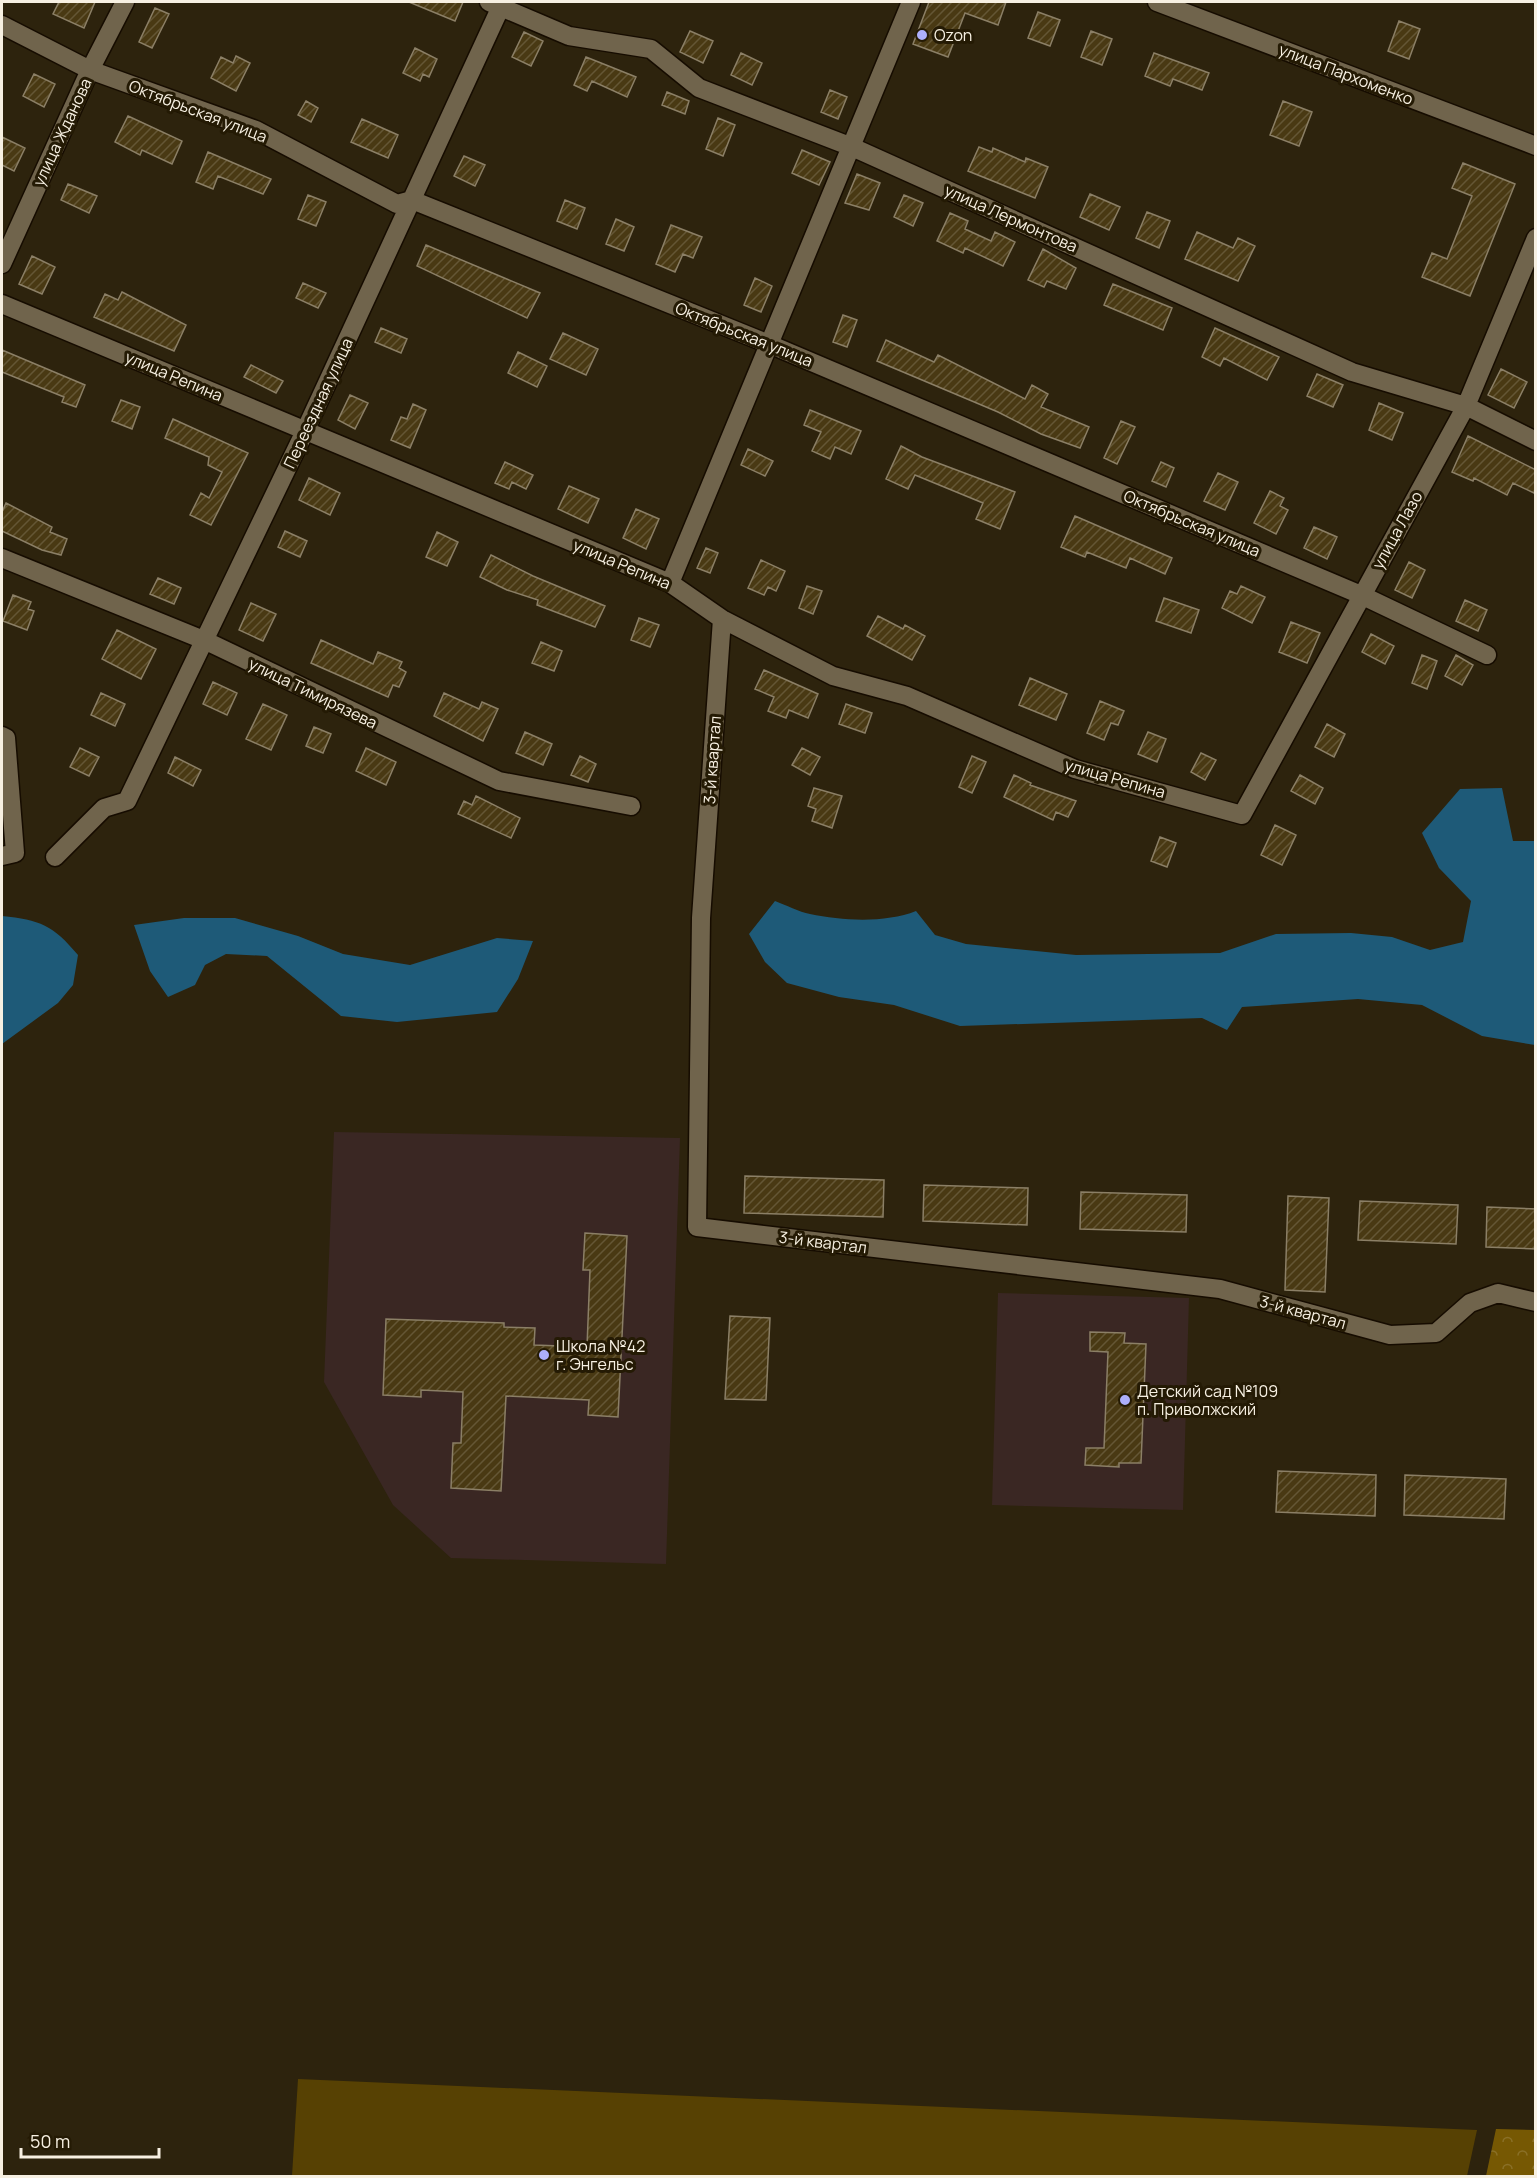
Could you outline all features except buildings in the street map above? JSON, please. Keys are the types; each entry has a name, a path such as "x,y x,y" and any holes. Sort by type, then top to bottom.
{"street":[{"name":"улица Жданова","path":"2,264 90,70 125,2"},
{"path":"670,583 911,2"},
{"name":"улица Пархоменко","path":"1157,2 1536,146"},
{"name":"улица Лермонтова","path":"498,3 569,36 651,49 699,88 852,147 1352,372 1466,406 1536,441"},
{"name":"Переездная улица","path":"55,857 104,808 127,801 206,641 305,431 412,200 498,3"},
{"name":"Октябрьская улица","path":"2,25 90,70 256,130 397,204 412,200 769,344 1361,595 1487,656"},
{"name":"улица Лазо","path":"1242,815 1466,406 1536,238"},
{"name":"улица Репина","path":"2,304 670,583 722,619 833,676 907,696 1075,769 1242,815"},
{"name":"улица Тимирязева","path":"2,558 206,641 499,781 631,807"},
{"name":"3-й квартал","path":"722,619 701,918 697,1227 1220,1290 1390,1335 1436,1333 1470,1303 1498,1293 1536,1302"},
{"path":"2,736 6,738 15,853 2,856"}],"shaded area":[{"path":"334,1132 680,1138 666,1564 451,1558 393,1505 324,1382"},
{"path":"998,1293 1189,1298 1183,1510 992,1505"},
{"path":"298,2079 1477,2130 1467,2176 292,2176"}],"green space":[{"path":"1496,2129 1535,2130 1535,2176 1486,2176"}],"water":[{"path":"1502,788 1513,841 1535,841 1535,1045 1482,1036 1422,1005 1358,999 1242,1007 1227,1030 1202,1018 960,1026 894,1005 839,997 787,983 765,962 749,934 775,901 806,913 850,919 891,918 916,911 935,935 966,944 1076,955 1220,953 1276,934 1351,933 1392,937 1430,950 1463,942 1471,901 1439,868 1422,833 1460,789"},
{"path":"2,916 36,922 45,926 61,937 78,955 73,985 58,1003 2,1044"},
{"path":"184,918 235,918 298,936 343,954 410,965 497,938 533,941 518,979 497,1012 397,1022 341,1016 267,956 226,954 205,965 195,985 168,997 150,971 134,925"}],"place":[{"name":"Ozon","path":"922,35"},
{"name":"Школа №42 г. Энгельс","path":"544,1355"},
{"name":"Детский сад №109 п. Приволжский","path":"1125,1400"}]}
